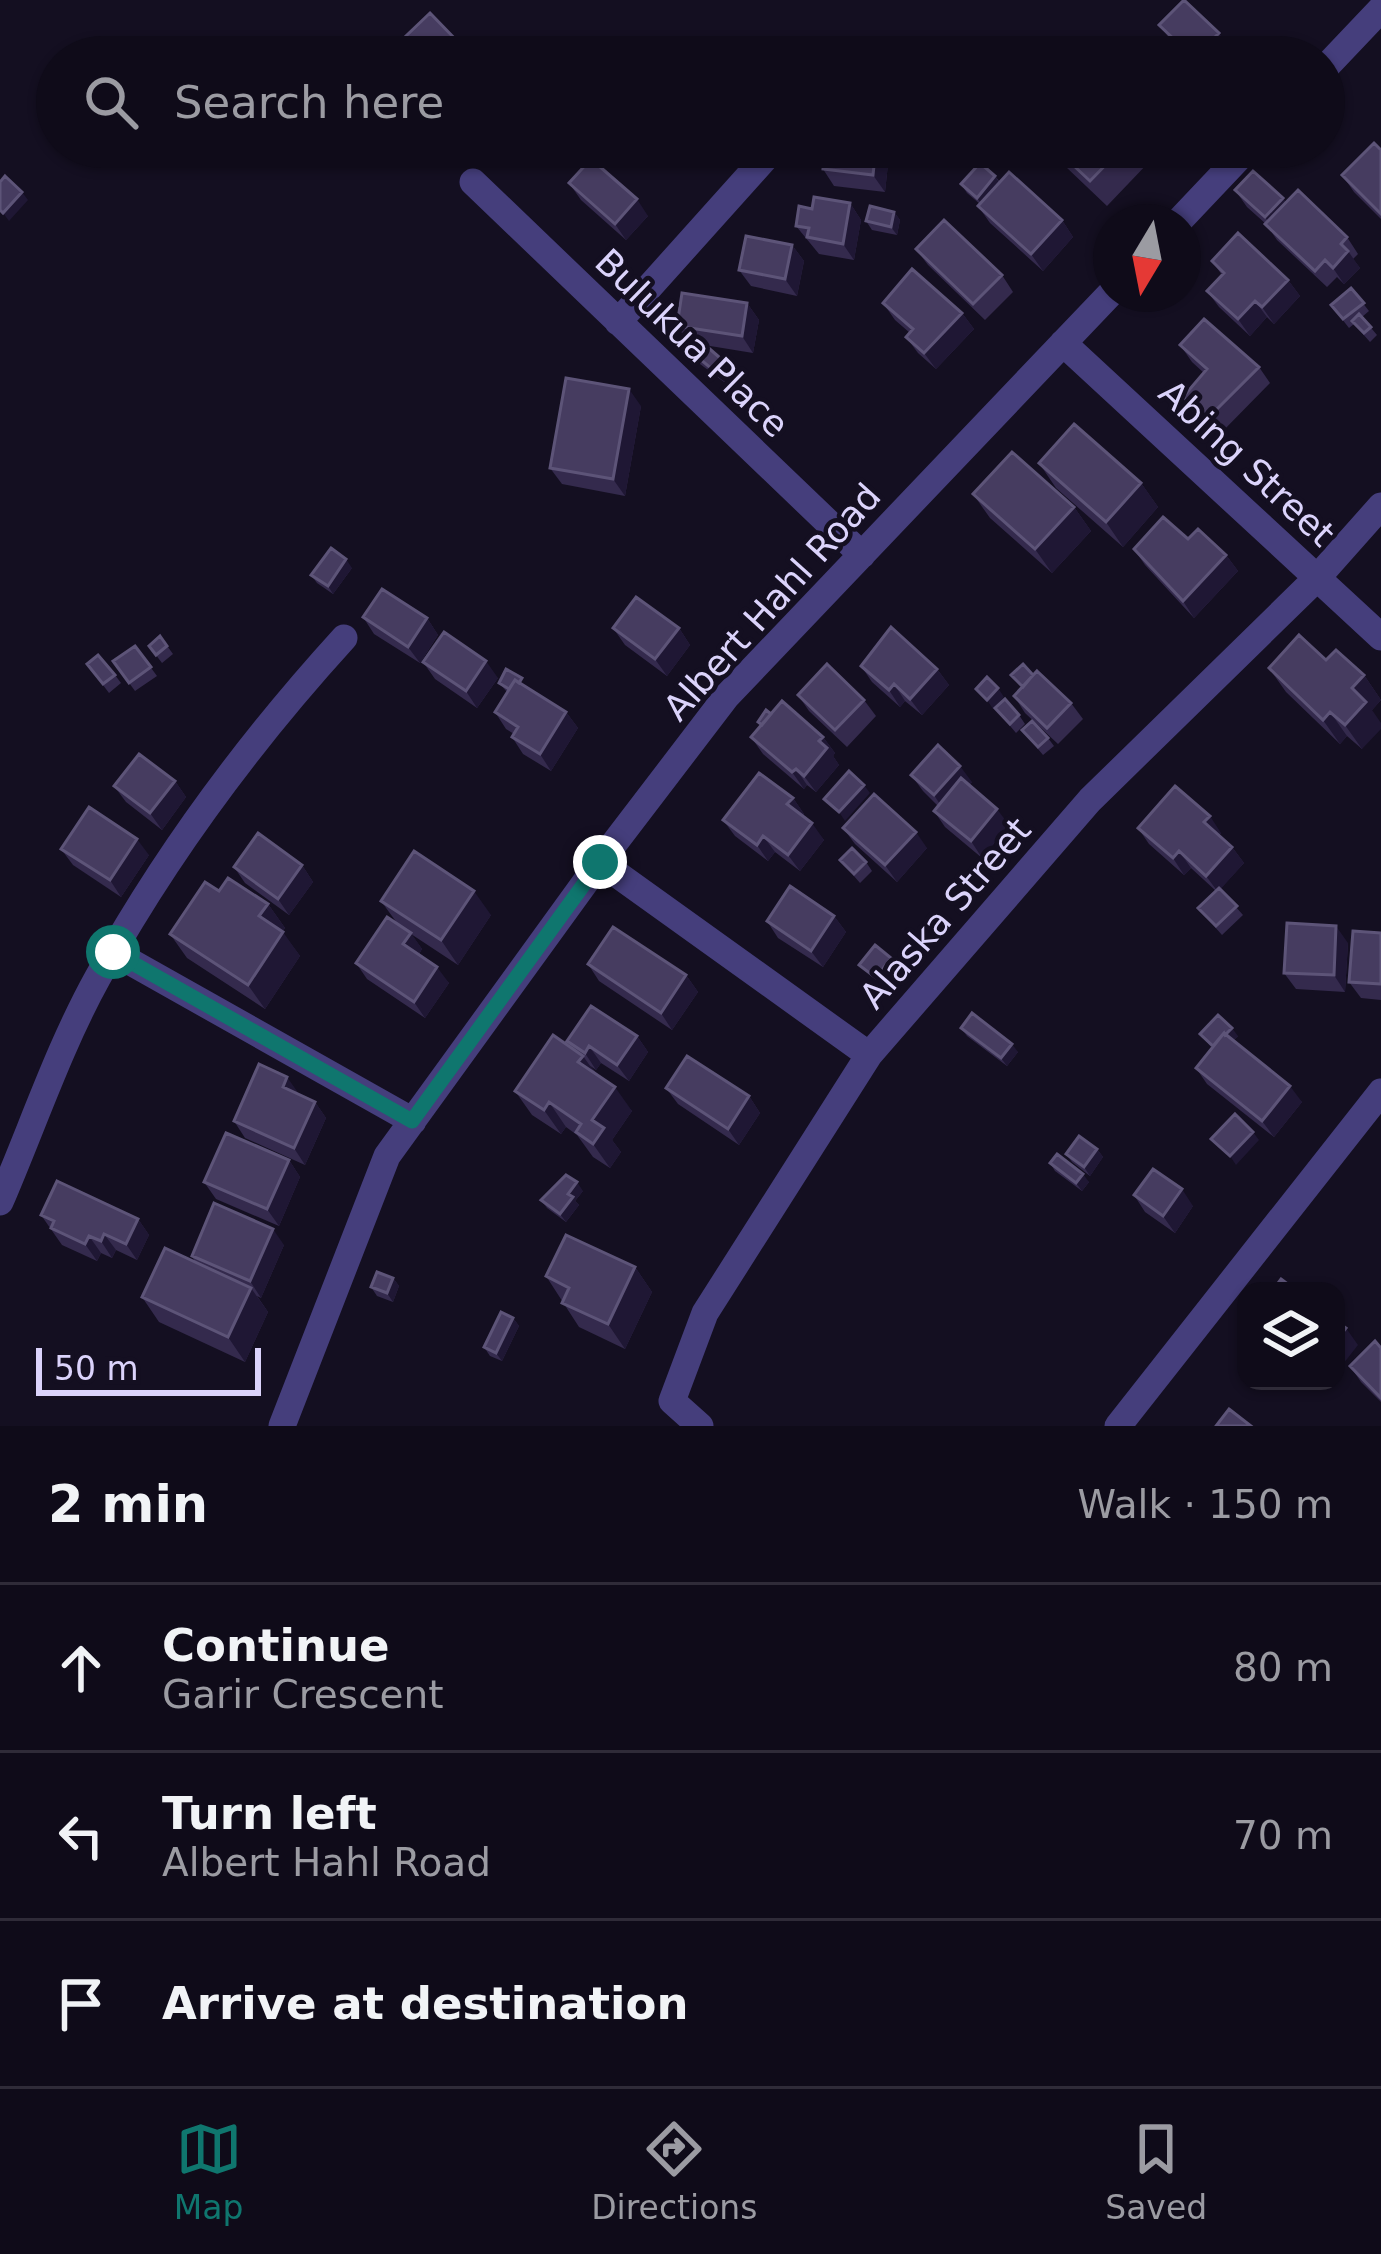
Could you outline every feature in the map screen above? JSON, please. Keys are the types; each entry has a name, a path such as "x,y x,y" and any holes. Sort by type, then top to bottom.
{"street":[{"path":"1345,46 1381,9"},
{"path":"618,322 756,168"},
{"path":"1195,204 1230,168"},
{"name":"Bulukua Place","path":"473,182 862,556"},
{"name":"Albert Hahl Road","path":"282,1426 387,1156 600,862 726,697 1093,311"},
{"name":"Abing Street","path":"1063,343 1381,637"},
{"name":"Alaska Street","path":"700,1426 672,1401 705,1312 869,1055 1090,800 1317,578 1381,506"},
{"path":"0,1202 113,952 287,700 344,638"},
{"path":"600,862 869,1055"},
{"path":"113,952 412,1121"},
{"path":"1118,1426 1381,1092"}],"building":[{"path":"1184,0 1219,33 1171,36 1159,25"},
{"path":"430,13 452,36 406,36"},
{"path":"1374,143 1381,150 1381,214 1342,175"},
{"path":"583,168 601,168 637,199 615,224 569,183"},
{"path":"823,168 874,168 873,175"},
{"path":"975,168 986,168 995,176 977,198 961,184"},
{"path":"1076,168 1103,168 1090,181"},
{"path":"1253,171 1283,198 1265,217 1235,190"},
{"path":"1009,172 1062,220 1031,254 978,206"},
{"path":"5,176 22,192 3,213 0,182"},
{"path":"1298,190 1347,237 1341,244 1348,251 1333,268 1325,260 1315,271 1265,224"},
{"path":"814,197 850,203 843,244 807,237 809,228 796,226 799,206 812,209"},
{"path":"870,206 894,212 891,227 866,221"},
{"path":"944,220 1002,275 973,304 916,249"},
{"path":"1238,233 1288,280 1262,307 1255,301 1238,319 1207,291 1224,273 1212,261"},
{"path":"746,236 792,245 785,279 739,270"},
{"path":"912,269 962,313 924,353 906,337 913,329 883,303"},
{"path":"1351,288 1364,303 1343,319 1331,305"},
{"path":"682,293 747,303 742,336 677,326"},
{"path":"1359,314 1371,327 1364,333 1352,321"},
{"path":"1204,319 1259,367 1207,419 1183,397 1207,369 1180,345"},
{"path":"704,344 727,364 718,374 695,355"},
{"path":"566,378 629,389 613,479 550,468"},
{"path":"1074,424 1141,483 1106,522 1039,463"},
{"path":"1012,452 1074,507 1035,549 973,494"},
{"path":"1163,517 1188,539 1198,529 1226,555 1183,601 1134,549"},
{"path":"331,548 346,559 328,586 311,575"},
{"path":"382,589 427,618 408,647 363,617"},
{"path":"636,597 679,628 655,659 613,628"},
{"path":"891,627 937,669 910,699 894,684 889,690 861,666"},
{"path":"444,632 486,661 466,691 423,662"},
{"path":"1299,635 1326,660 1336,650 1364,675 1352,688 1366,702 1345,725 1330,712 1323,720 1269,668"},
{"path":"160,636 167,646 156,655 149,646"},
{"path":"135,646 151,667 129,683 113,661"},
{"path":"98,655 115,675 103,684 87,664"},
{"path":"827,664 864,700 835,730 798,695"},
{"path":"1023,664 1033,675 1023,687 1011,675"},
{"path":"506,669 522,678 509,689 499,683"},
{"path":"1037,671 1071,703 1047,728 1014,696"},
{"path":"987,677 998,688 987,700 976,689"},
{"path":"515,680 566,712 540,754 512,737 518,727 495,712"},
{"path":"1005,699 1019,715 1010,724 995,708"},
{"path":"782,701 823,737 819,741 827,748 804,776 796,769 792,772 751,737"},
{"path":"1032,721 1048,738 1038,747 1022,730"},
{"path":"938,745 960,766 934,795 911,775"},
{"path":"139,754 175,781 150,813 114,786"},
{"path":"849,771 864,785 839,812 824,799"},
{"path":"759,773 793,798 787,804 812,823 788,855 763,836 757,845 723,820"},
{"path":"961,778 997,809 971,841 934,811"},
{"path":"1175,786 1210,816 1204,822 1232,847 1206,876 1179,851 1173,858 1138,828"},
{"path":"874,794 916,832 885,865 843,828"},
{"path":"89,807 137,839 110,880 61,849"},
{"path":"258,833 302,865 278,899 234,867"},
{"path":"852,848 866,862 854,874 840,860"},
{"path":"414,851 474,891 441,940 381,901"},
{"path":"228,878 268,904 259,916 283,932 248,985 170,934 205,882 219,891"},
{"path":"790,886 834,916 811,951 767,921"},
{"path":"1219,888 1237,906 1216,926 1198,908"},
{"path":"387,917 411,933 403,944 437,967 414,1002 356,963"},
{"path":"1287,923 1336,926 1334,975 1284,973"},
{"path":"613,927 686,975 661,1013 588,964"},
{"path":"1353,931 1381,933 1381,984 1349,982"},
{"path":"875,945 891,958 876,978 859,965"},
{"path":"591,1006 637,1036 617,1065 589,1046 585,1053 567,1041"},
{"path":"972,1013 1012,1044 1001,1058 961,1028"},
{"path":"1218,1015 1232,1028 1213,1046 1200,1034"},
{"path":"1224,1033 1290,1086 1262,1121 1196,1068"},
{"path":"553,1035 583,1056 578,1062 615,1087 592,1120 604,1128 593,1144 576,1132 581,1124 549,1102 544,1110 515,1091"},
{"path":"687,1056 749,1096 728,1129 666,1088"},
{"path":"259,1064 287,1077 283,1087 315,1102 294,1148 234,1121"},
{"path":"1235,1114 1253,1132 1230,1156 1211,1139"},
{"path":"226,1133 289,1160 267,1209 204,1182"},
{"path":"1079,1136 1097,1149 1084,1167 1066,1154"},
{"path":"1057,1154 1083,1174 1076,1183 1050,1163"},
{"path":"1153,1169 1182,1189 1163,1216 1134,1195"},
{"path":"566,1175 577,1182 560,1214 541,1200"},
{"path":"57,1181 138,1219 126,1244 104,1234 101,1241 89,1236 85,1244 51,1228 54,1221 41,1215"},
{"path":"214,1203 273,1229 250,1281 192,1256"},
{"path":"566,1235 635,1267 608,1324 562,1303 569,1288 546,1276"},
{"path":"165,1248 251,1288 228,1337 142,1297"},
{"path":"377,1272 393,1278 387,1293 371,1287"},
{"path":"501,1312 513,1318 496,1353 484,1347"},
{"path":"1375,1341 1381,1348 1381,1398 1350,1366"},
{"path":"1229,1409 1251,1426 1216,1426"}],"route":[{"path":"113,952 412,1121 600,862"}]}
